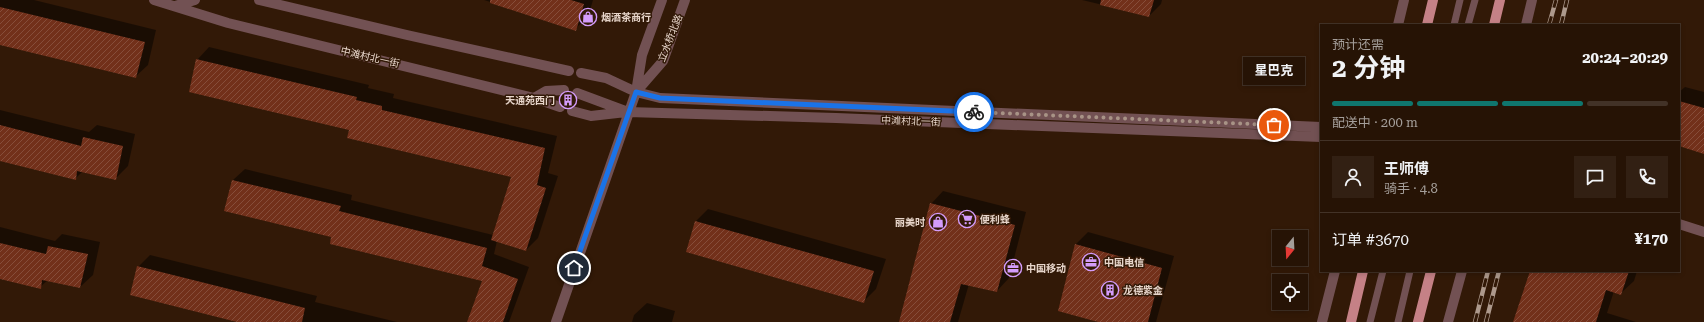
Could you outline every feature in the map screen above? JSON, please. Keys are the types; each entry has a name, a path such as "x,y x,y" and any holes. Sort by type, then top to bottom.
{"main road":[{"path":"1427,24 1434,0"},
{"path":"1494,24 1500,0"},
{"path":"1350,322 1363,272"},
{"path":"1418,322 1431,272"}],"street":[{"name":"中滩村北一街","path":"154,0 176,3 228,23 534,98 560,107"},
{"path":"176,3 195,0"},
{"path":"259,0 453,46 569,71"},
{"name":"立水桥北路","path":"556,322 636,92 642,55 662,0"},
{"name":"立水桥北路","path":"636,92 663,61 685,0"},
{"path":"1398,24 1404,0"},
{"path":"1526,24 1532,0"},
{"name":"中滩村北一街","path":"581,73 606,78 636,92 660,98 1320,127"},
{"path":"534,98 546,91 564,90"},
{"name":"中滩村北一街","path":"577,93 628,112 836,118 1320,137"},
{"path":"572,111 591,116 628,112"},
{"path":"1680,224 1704,232"},
{"path":"1322,322 1335,272"},
{"path":"1448,322 1462,272"}],"lane":[{"path":"1454,24 1460,0"},
{"path":"1468,24 1475,0"},
{"path":"1370,322 1383,272"},
{"path":"1398,322 1410,272"}],"building":[{"path":"490,0 571,0 584,4 576,31 490,3"},
{"path":"1101,0 1154,0 1149,17 1100,5"},
{"path":"0,7 145,42 136,78 0,45"},
{"path":"196,59 357,97 356,100 382,106 382,110 545,148 537,185 546,188 526,251 491,240 511,177 347,138 349,130 189,92"},
{"path":"1680,101 1704,108 1704,154 1680,146"},
{"path":"0,125 81,146 83,137 123,146 116,180 77,171 76,180 0,161"},
{"path":"232,180 341,206 339,211 487,248 482,266 518,279 503,322 467,322 482,281 330,244 331,237 224,211"},
{"path":"930,203 1015,225 997,292 961,284 950,322 899,322"},
{"path":"695,221 874,271 864,303 686,252"},
{"path":"0,243 46,254 48,246 88,254 80,288 42,280 41,289 0,279"},
{"name":"龙德紫金","path":"1075,244 1162,268 1148,322 1098,322 1058,311"},
{"path":"137,266 305,308 302,322 237,322 130,295"},
{"path":"1530,272 1629,272 1621,295 1606,290 1596,322 1513,322"}],"railway":[{"path":"1549,24 1556,0"},
{"path":"1561,24 1567,0"},
{"path":"1475,322 1488,272"},
{"path":"1486,322 1499,272"}],"way so far":[{"path":"974,112 1274,125"}],"place":[{"name":"烟酒茶商行","path":"588,17"},
{"name":"天通苑西门","path":"568,100"},
{"name":"星巴克","path":"1274,125"},
{"name":"便利蜂","path":"967,219"},
{"name":"丽美时","path":"938,222"},
{"name":"中国电信","path":"1091,262"},
{"name":"中国移动","path":"1013,268"},
{"name":"龙德紫金","path":"1110,290"}],"route":[{"path":"574,268 636,92 660,98 974,112"}]}
